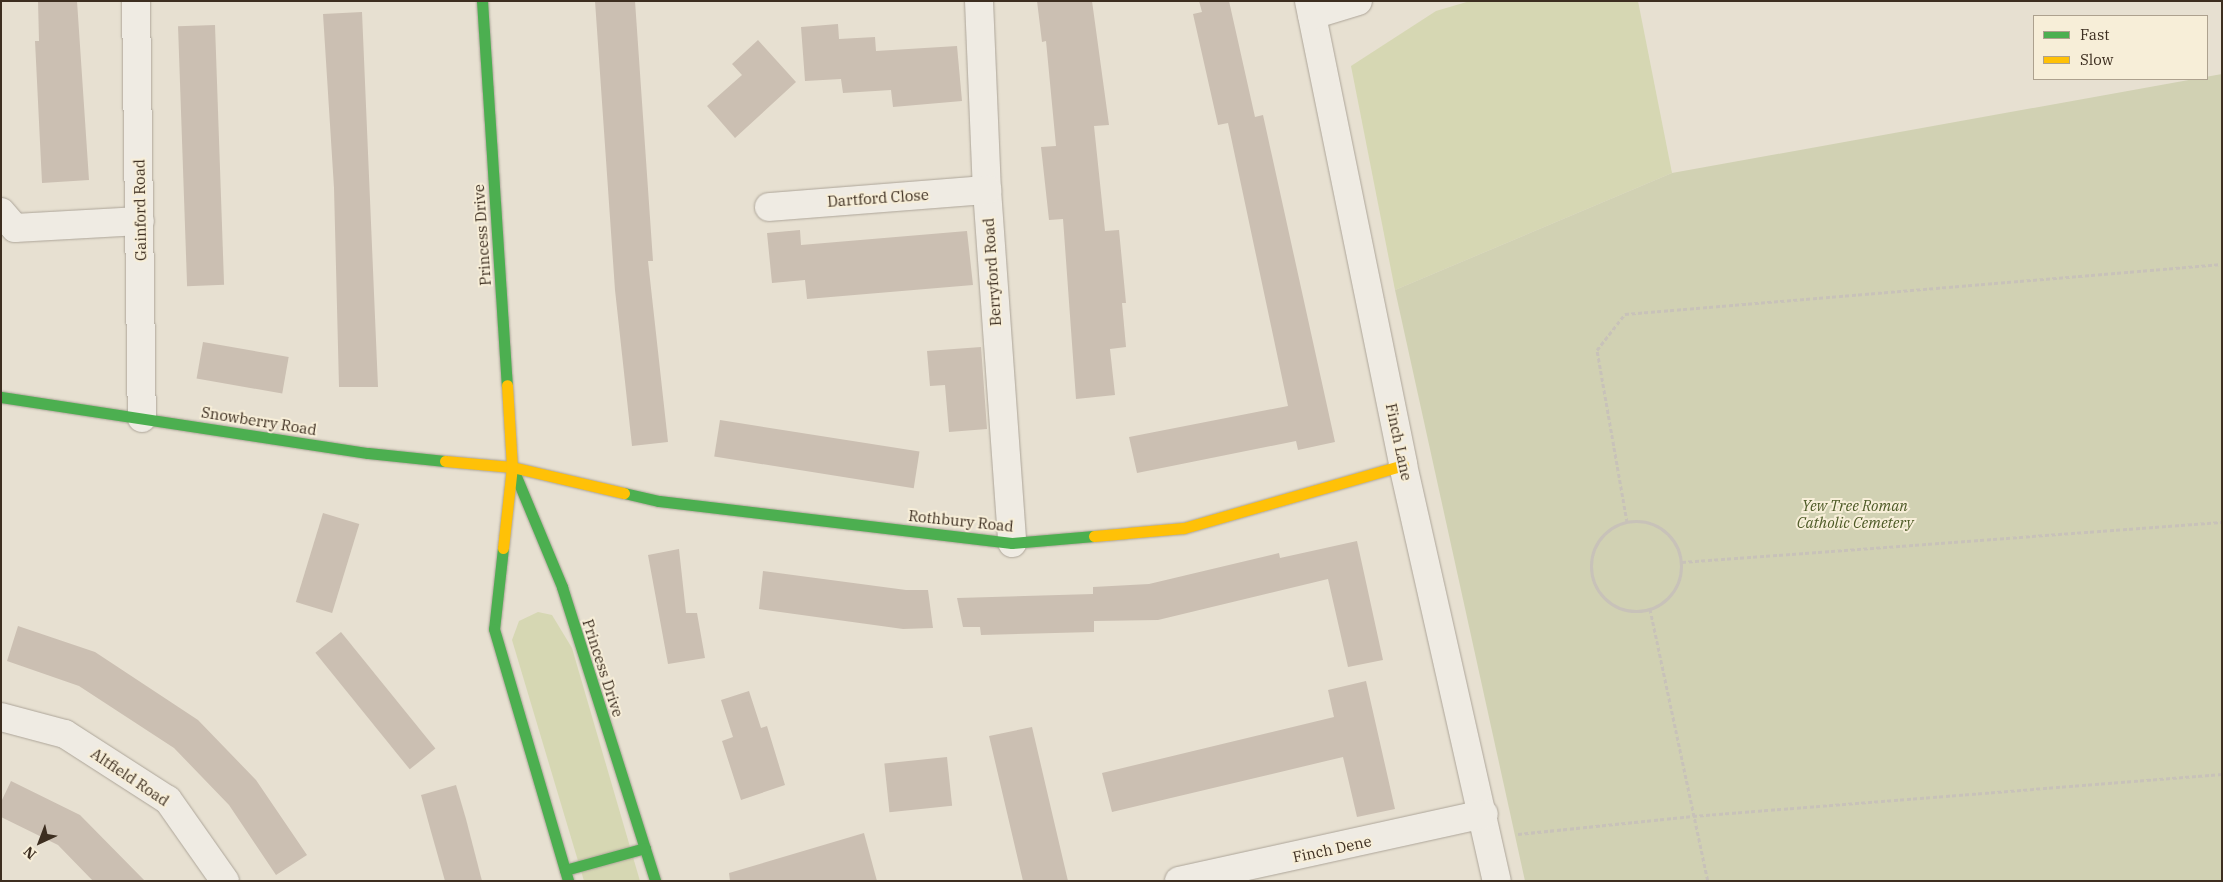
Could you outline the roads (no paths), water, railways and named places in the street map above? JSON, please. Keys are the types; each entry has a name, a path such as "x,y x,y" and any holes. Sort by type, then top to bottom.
{"street":[{"name":"Gainford Road","path":"136,1 142,418"},
{"name":"Princess Drive","path":"482,1 512,467 494,629 566,876"},
{"name":"Berryford Road","path":"979,1 986,190 1012,543"},
{"path":"1310,8 1358,1"},
{"name":"Finch Lane","path":"1310,8 1403,465 1497,881"},
{"name":"Dartford Close","path":"769,207 986,190"},
{"path":"1,212 15,228 140,221"},
{"name":"Snowberry Road","path":"1,397 368,454 512,467"},
{"name":"Rothbury Road","path":"512,467 658,501 1012,543 1184,528 1403,465"},
{"name":"Princess Drive","path":"512,467 562,588 655,881"},
{"name":"Altfield Road","path":"1,717 65,734 168,800 225,881"},
{"name":"Finch Dene","path":"1179,881 1486,826"},
{"path":"566,876 645,848"}],"park label":[{"name":"Yew Tree Roman Catholic Cemetery","path":"1855,514"}]}
